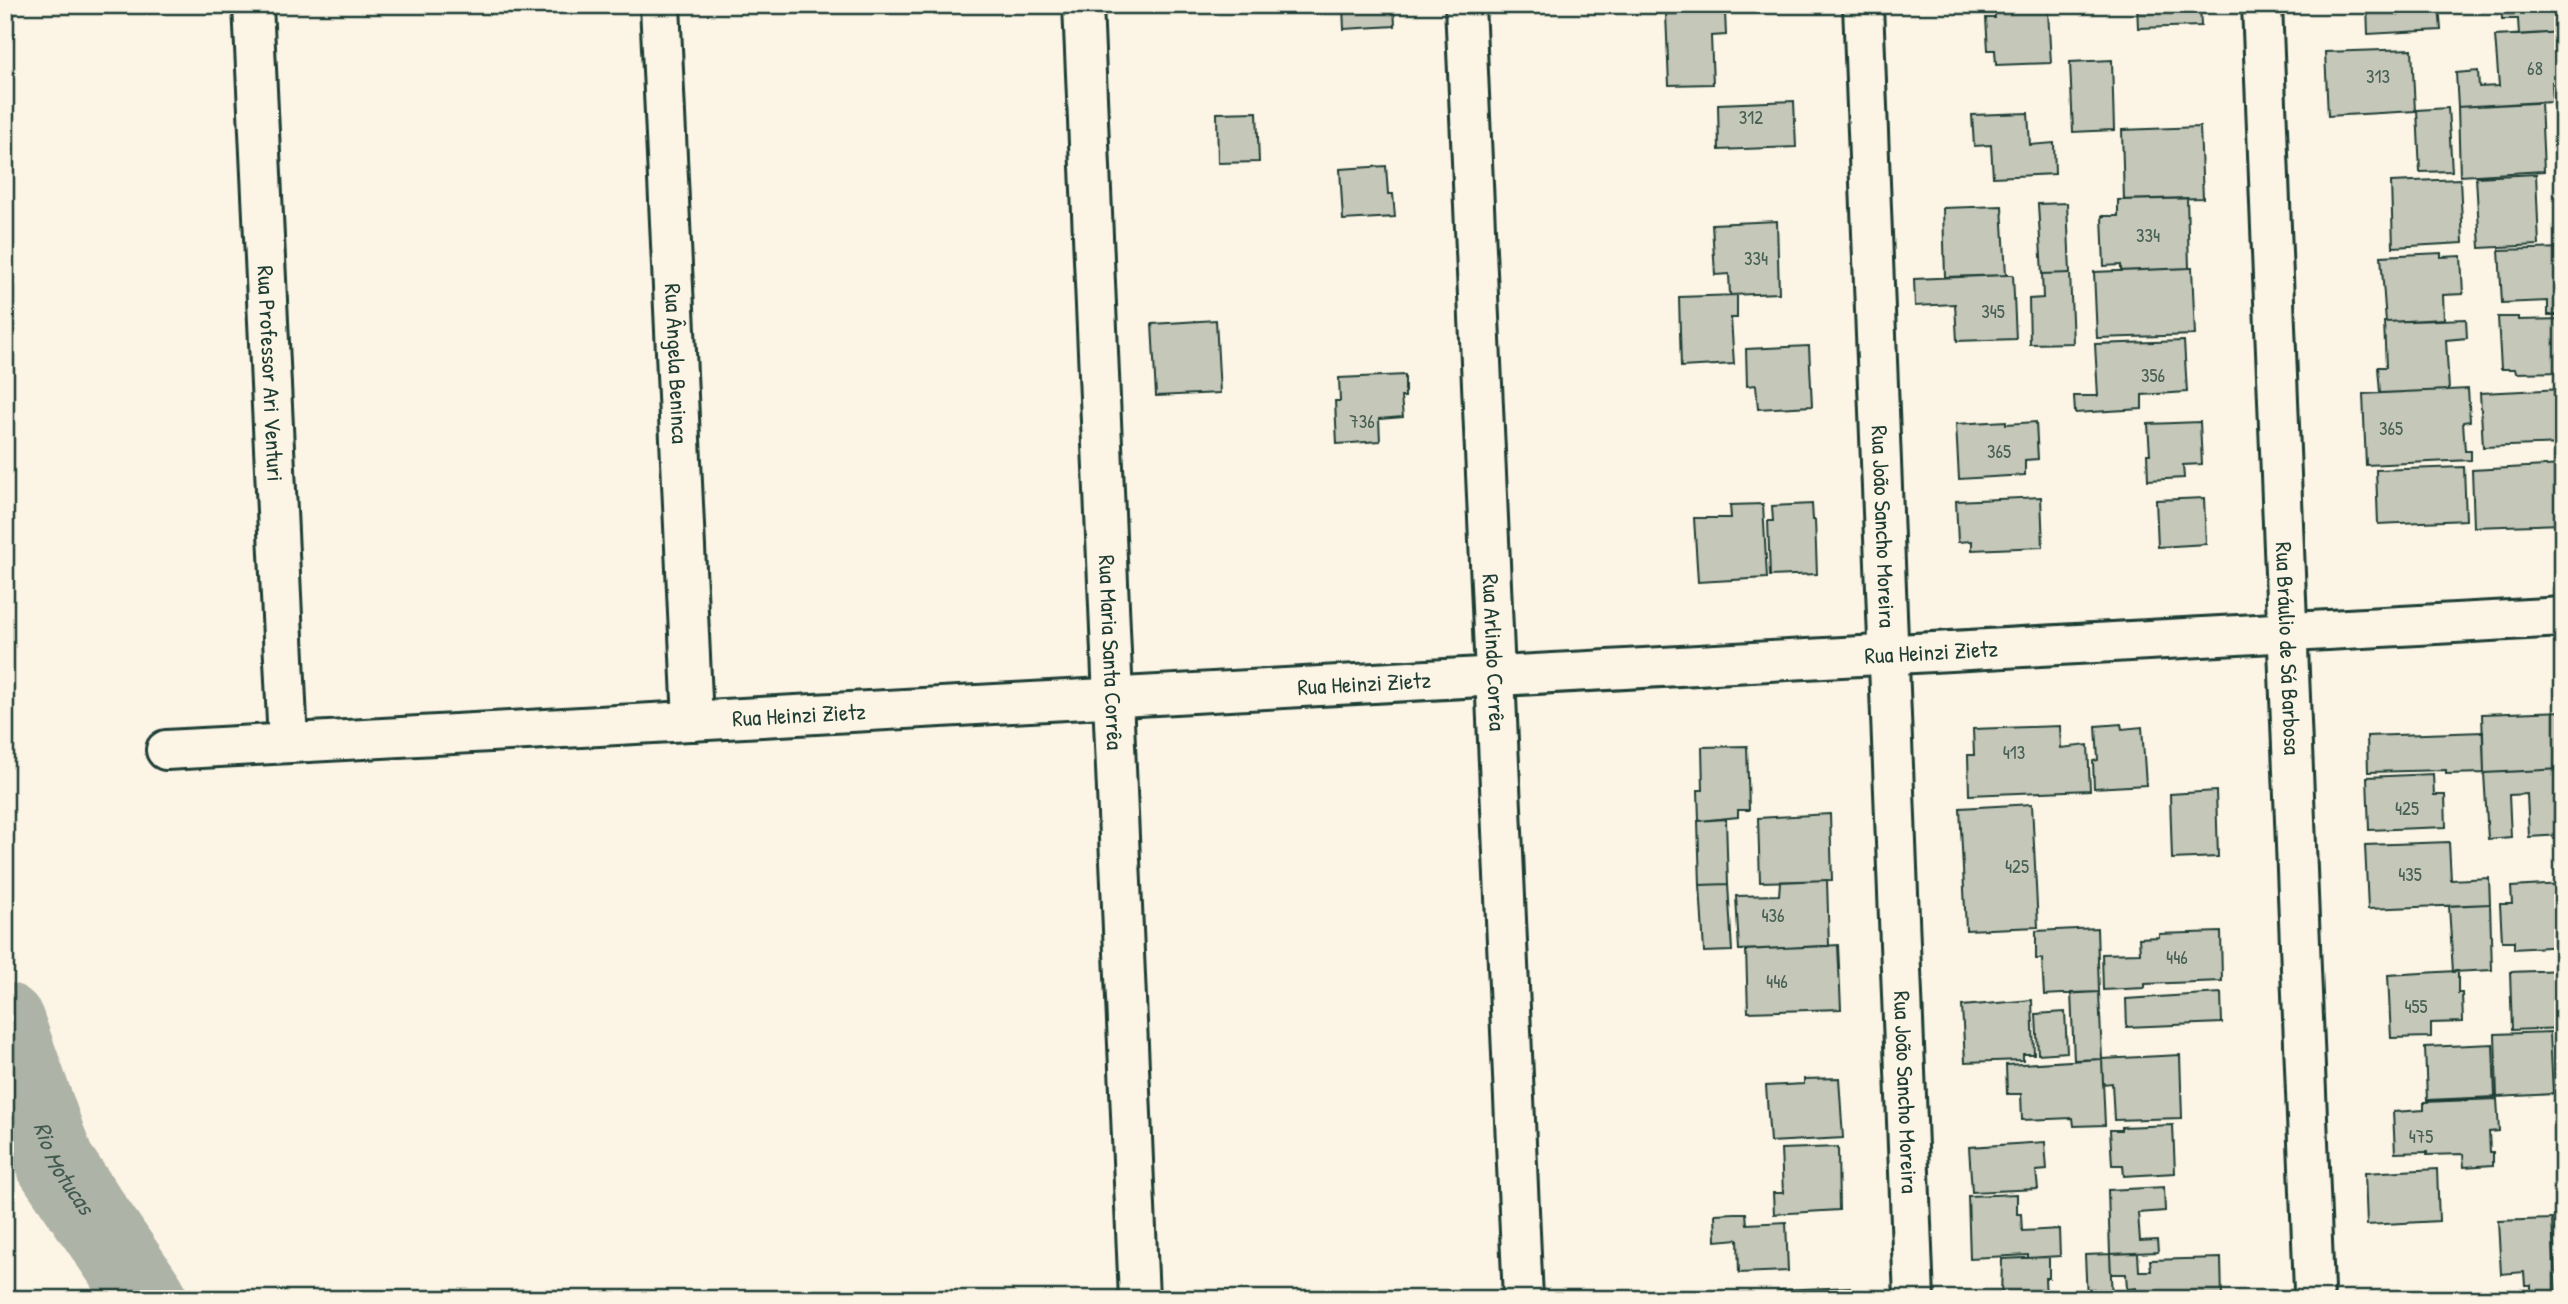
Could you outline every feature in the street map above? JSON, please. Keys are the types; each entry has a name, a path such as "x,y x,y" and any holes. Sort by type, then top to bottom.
{"street":[{"name":"Rua Professor Ari Venturi","path":"253,5 288,743"},
{"name":"Rua Ângela Beninca","path":"660,5 693,721"},
{"name":"Rua Maria Santa Corrêa","path":"1083,5 1139,1299"},
{"name":"Rua Arlindo Corrêa","path":"1465,5 1523,1299"},
{"name":"Rua João Sancho Moreira","path":"1863,5 1914,1299"},
{"name":"Rua Bráulio de Sá Barbosa","path":"2262,5 2314,1290"},
{"name":"Rua Heinzi Zietz","path":"166,750 2563,617"}],"building":[{"path":"1319,5 1394,5 1395,26 1344,29 1343,7 1320,9"},
{"path":"1666,5 1696,5 1696,13 1666,14"},
{"path":"1720,5 1785,5 1785,9 1720,12"},
{"path":"1994,5 2052,5 2052,11 2048,11 2051,63 1996,65 1995,50 1988,50 1986,18 1995,18"},
{"path":"2137,5 2200,5 2201,26 2138,28"},
{"path":"2367,5 2439,5 2441,30 2368,34"},
{"path":"2501,5 2563,5 2563,32 2519,35 2518,19 2502,19"},
{"path":"1725,12 1726,35 1711,36 1713,84 1669,85 1666,14"},
{"path":"2563,32 2563,81 2552,82 2553,102 2458,107 2456,73 2478,71 2479,87 2499,86 2495,36"},
{"path":"2412,49 2415,111 2328,116 2325,52"},
{"path":"2112,60 2114,130 2073,132 2070,62"},
{"path":"1794,101 1796,147 1719,150 1718,104"},
{"path":"2541,102 2544,171 2460,176 2458,107"},
{"path":"2448,108 2452,171 2420,172 2417,110"},
{"path":"1257,112 1259,162 1218,163 1217,113"},
{"path":"2028,113 2030,145 2054,143 2055,174 1993,177 1991,145 1974,146 1972,115"},
{"path":"2200,127 2203,198 2124,200 2122,130"},
{"path":"1386,166 1388,194 1393,194 1395,217 1343,220 1340,169"},
{"path":"2536,174 2539,245 2480,248 2476,177"},
{"path":"2460,179 2463,243 2393,247 2391,182"},
{"path":"2187,198 2189,268 2121,271 2121,265 2104,266 2102,216 2118,216 2118,200"},
{"path":"2067,203 2070,273 2042,274 2038,204"},
{"path":"2002,206 2006,275 1945,277 1943,208"},
{"path":"1777,221 1779,293 1730,295 1729,274 1715,275 1712,224"},
{"path":"2563,248 2563,315 2548,315 2548,301 2502,303 2499,250"},
{"path":"2441,253 2441,257 2461,256 2463,294 2443,295 2444,319 2386,322 2381,256"},
{"path":"2192,268 2195,335 2097,338 2094,272"},
{"path":"2070,273 2073,343 2030,344 2029,299 2043,298 2042,274"},
{"path":"2013,275 2016,339 1957,341 1955,304 1915,306 1914,279"},
{"path":"1737,295 1737,318 1731,318 1734,364 1681,367 1679,297"},
{"path":"2498,317 2518,317 2518,320 2563,319 2563,372 2516,373 2515,369 2501,369"},
{"path":"2466,319 2467,338 2446,340 2449,390 2380,393 2378,367 2386,367 2384,322"},
{"path":"1216,320 1220,393 1156,396 1152,324"},
{"path":"2184,341 2187,392 2142,395 2142,409 2075,413 2074,396 2098,396 2095,344"},
{"path":"1809,346 1812,406 1758,409 1756,385 1747,386 1746,349"},
{"path":"1405,375 1405,397 1401,397 1403,417 1379,419 1380,441 1337,444 1335,401 1340,401 1339,378"},
{"path":"2468,389 2470,421 2463,422 2465,451 2471,451 2471,460 2366,465 2363,394"},
{"path":"2563,389 2563,444 2483,447 2480,393"},
{"path":"2006,421 2006,424 2036,422 2038,459 2025,460 2025,475 1959,479 1956,424"},
{"path":"2200,422 2202,464 2183,465 2184,478 2148,480 2148,424"},
{"path":"2563,465 2563,524 2474,527 2472,470"},
{"path":"2464,467 2466,520 2378,524 2376,470"},
{"path":"2041,497 2043,547 1972,550 1972,541 1958,542 1956,501"},
{"path":"2204,498 2206,544 2158,547 2156,500"},
{"path":"1763,504 1767,578 1698,582 1694,518 1731,518 1730,505"},
{"path":"1812,504 1817,574 1770,576 1768,521 1773,521 1772,506"},
{"path":"2563,711 2563,769 2484,773 2482,714"},
{"path":"2121,724 2122,729 2142,727 2146,785 2094,788 2093,761 2098,760 2096,726"},
{"path":"2060,726 2061,748 2088,745 2090,790 1969,795 1968,755 1974,755 1973,729"},
{"path":"2483,732 2484,773 2446,774 2446,770 2368,772 2367,736"},
{"path":"1747,746 1749,810 1738,810 1738,817 1699,821 1698,790 1703,790 1702,747"},
{"path":"2563,769 2563,835 2529,837 2527,794 2509,795 2511,837 2488,839 2484,773"},
{"path":"2433,774 2434,795 2445,795 2446,827 2369,830 2367,777"},
{"path":"2216,791 2218,857 2172,859 2170,794"},
{"path":"2032,804 2038,927 1966,930 1960,808"},
{"path":"1830,814 1832,880 1760,882 1758,818"},
{"path":"1726,819 1728,884 1700,885 1698,821"},
{"path":"2449,842 2451,880 2489,878 2490,904 2368,909 2365,845"},
{"path":"1827,880 1829,946 1739,950 1736,896 1779,895 1780,882"},
{"path":"1728,884 1732,951 1704,952 1700,885"},
{"path":"2563,884 2563,946 2514,949 2514,941 2502,941 2500,904 2512,904 2511,887"},
{"path":"2490,904 2492,970 2453,972 2449,906"},
{"path":"2097,928 2099,992 2044,995 2042,959 2036,959 2036,931"},
{"path":"2221,932 2222,981 2145,984 2145,988 2103,990 2102,954 2140,953 2139,938 2159,937 2159,934"},
{"path":"1838,945 1841,1009 1748,1012 1746,950"},
{"path":"2563,970 2563,1028 2512,1030 2510,972"},
{"path":"2458,971 2458,993 2462,993 2463,1022 2431,1023 2431,1037 2391,1038 2388,975"},
{"path":"2099,992 2102,1059 2074,1060 2071,993"},
{"path":"2221,993 2222,1023 2127,1027 2126,999"},
{"path":"2032,1000 2034,1054 2023,1054 2023,1060 1965,1062 1962,1006"},
{"path":"2065,1012 2067,1052 2038,1054 2036,1014"},
{"path":"2550,1032 2553,1094 2497,1097 2495,1034"},
{"path":"2493,1044 2495,1097 2427,1100 2425,1047"},
{"path":"2180,1055 2182,1118 2114,1120 2112,1083 2103,1084 2102,1059"},
{"path":"2102,1059 2105,1125 2074,1126 2073,1118 2022,1120 2021,1094 2007,1094 2006,1065"},
{"path":"1839,1078 1843,1138 1770,1142 1766,1086 1804,1084 1804,1079"},
{"path":"2497,1099 2499,1131 2489,1132 2493,1165 2464,1167 2463,1154 2395,1153 2393,1112 2424,1110 2424,1102"},
{"path":"2173,1125 2175,1173 2124,1176 2123,1165 2112,1165 2110,1130 2121,1130 2121,1127"},
{"path":"2045,1142 2047,1170 2036,1171 2038,1189 1972,1192 1969,1147"},
{"path":"1838,1147 1839,1210 1774,1214 1773,1193 1783,1193 1781,1149"},
{"path":"2563,1167 2563,1224 2561,1224 2559,1168"},
{"path":"2437,1169 2439,1221 2367,1225 2365,1173"},
{"path":"2164,1187 2165,1211 2138,1213 2140,1241 2157,1240 2158,1252 2110,1254 2108,1190"},
{"path":"2017,1194 2017,1214 2021,1214 2022,1231 2059,1229 2060,1256 1970,1258 1968,1196"},
{"path":"1746,1213 1747,1224 1786,1222 1788,1271 1739,1273 1738,1239 1716,1241 1715,1214"},
{"path":"2552,1219 2556,1299 2531,1299 2531,1285 2525,1285 2524,1272 2501,1274 2498,1221"},
{"path":"2138,1253 2139,1271 2151,1271 2150,1260 2221,1258 2222,1299 2137,1299 2136,1288 2127,1289 2126,1274 2111,1274 2110,1254"},
{"path":"2110,1254 2112,1299 2087,1299 2085,1255"},
{"path":"2049,1257 2049,1278 2045,1278 2046,1299 2001,1299 2002,1259"},
{"path":"1850,1287 1850,1299 1780,1299 1780,1290"}],"waterway":[{"name":"Rio Motucas","path":"5,1022 55,1163 148,1299"}]}
